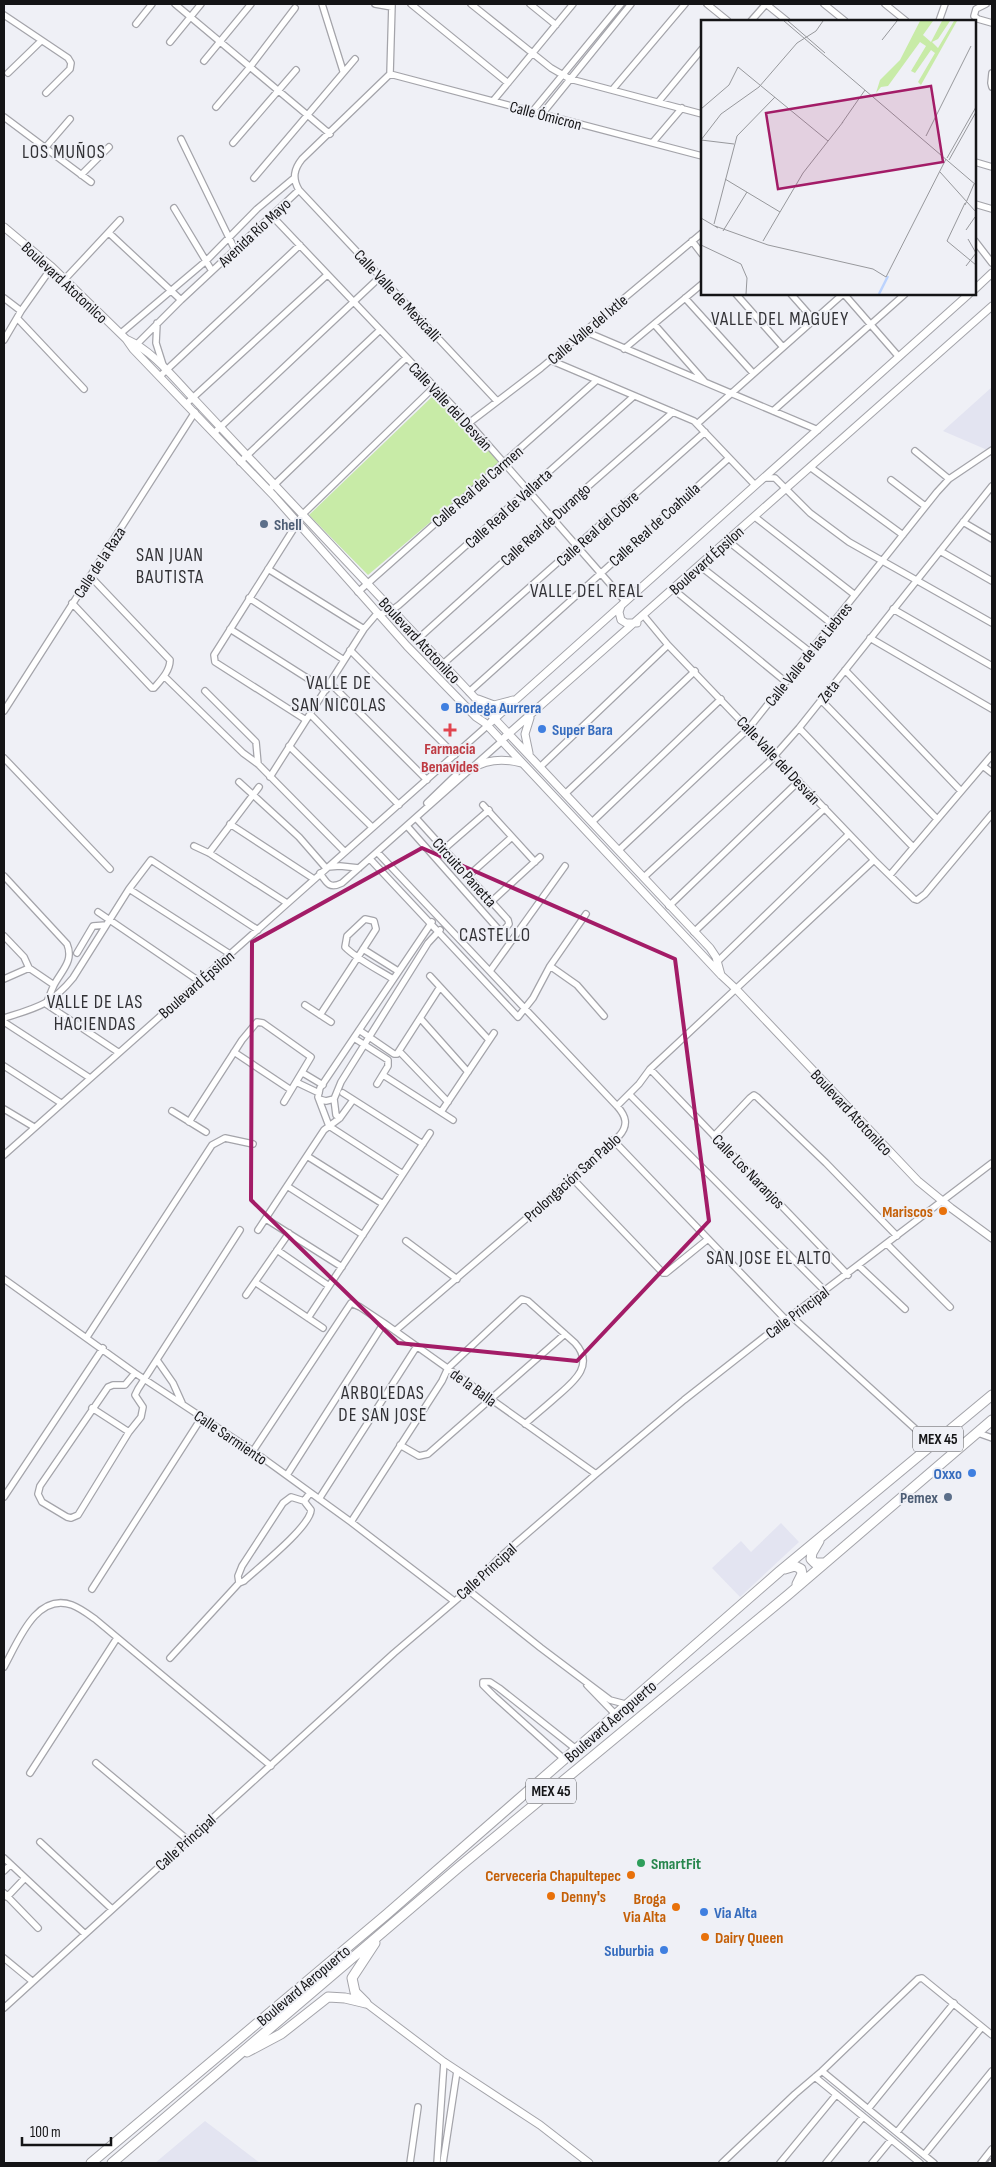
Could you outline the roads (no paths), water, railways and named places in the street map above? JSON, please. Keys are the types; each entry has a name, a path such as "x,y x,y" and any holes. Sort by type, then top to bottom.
{"highway":[{"name":"Boulevard Aeropuerto","path":"91,2163 387,1914 821,1536 992,1395"},
{"name":"Boulevard Aeropuerto","path":"112,2163 503,1830 789,1594 992,1420"},
{"path":"821,1536 812,1553 811,1560 815,1563 825,1563"},
{"path":"780,1571 795,1566 802,1571 801,1578 789,1594"},
{"path":"366,2003 355,1992 352,1978 379,1936"},
{"path":"235,2058 281,2034 328,1997 345,1998 366,2003"}],"street":[{"path":"136,24 152,4"},
{"path":"175,4 330,134"},
{"path":"170,42 201,4"},
{"path":"204,61 251,4"},
{"path":"322,4 343,71"},
{"path":"375,4 392,5 390,74"},
{"path":"411,4 508,83"},
{"path":"471,4 532,54 570,79 659,101 701,114"},
{"path":"530,4 556,25"},
{"path":"493,101 573,4"},
{"path":"532,112 621,4"},
{"path":"542,114 630,4"},
{"path":"613,89 685,4"},
{"path":"707,4 725,20"},
{"path":"752,20 766,4 786,20"},
{"path":"824,4 844,20"},
{"path":"885,4 905,20"},
{"path":"939,20 945,4"},
{"path":"986,4 976,9 974,16 992,23"},
{"path":"216,107 250,67 295,8"},
{"path":"4,15 68,58 71,63 70,69 46,93"},
{"path":"8,73 41,41"},
{"path":"659,101 701,49"},
{"path":"254,178 355,59"},
{"path":"232,143 296,70"},
{"path":"992,73 992,87"},
{"name":"Calle Ómicron","path":"390,74 701,156"},
{"name":"Avenida Río Mayo","path":"136,346 181,300 299,190 294,178 296,168 302,159 390,74"},
{"path":"653,142 682,108"},
{"path":"4,117 91,182"},
{"path":"45,148 70,119"},
{"path":"181,138 235,250"},
{"path":"82,175 109,146"},
{"path":"976,162 992,167"},
{"path":"123,336 230,239 257,209 294,178"},
{"name":"Calle Valle de Mexicalli","path":"299,190 497,401"},
{"path":"976,204 992,209"},
{"path":"174,208 212,271"},
{"name":"Calle Valle del Desván","path":"272,216 469,423 624,602"},
{"path":"65,279 120,220"},
{"name":"Boulevard Atotonilco","path":"4,227 52,267 123,336 165,370 193,398 644,877 713,952 715,964"},
{"path":"109,232 181,300"},
{"name":"Calle Valle del Ixtle","path":"469,423 550,360 701,234"},
{"path":"692,241 701,253"},
{"path":"976,242 992,263"},
{"path":"160,376 300,245"},
{"path":"4,338 52,267"},
{"path":"976,288 992,273"},
{"path":"186,404 327,275"},
{"path":"214,433 380,277"},
{"path":"624,349 701,285"},
{"path":"737,295 782,346"},
{"path":"792,295 813,319"},
{"path":"698,424 782,346 843,295"},
{"path":"845,295 900,357"},
{"path":"773,411 904,295"},
{"name":"Boulevard Épsilon","path":"4,1154 427,780 969,295"},
{"path":"4,298 21,311"},
{"path":"685,298 753,373"},
{"name":"Boulevard Épsilon","path":"320,873 328,885 334,887 342,883 992,306"},
{"path":"18,319 84,390"},
{"path":"157,323 156,343 165,370"},
{"path":"654,324 706,383"},
{"path":"240,462 380,330"},
{"path":"584,331 729,394 818,430"},
{"name":"Boulevard Atotonilco","path":"136,346 160,376 268,490 378,615 444,685 502,741 715,964 721,975 887,1150 918,1181 992,1238"},
{"path":"268,490 406,358"},
{"path":"550,360 698,424 755,485"},
{"name":"Calle Real del Carmen","path":"358,592 597,380"},
{"path":"306,720 215,662 214,655 303,514 434,387"},
{"name":"Calle Real de Vallarta","path":"378,615 392,610 634,396"},
{"name":"Calle de la Raza","path":"4,711 195,412"},
{"name":"Calle Real de Durango","path":"419,638 673,412"},
{"name":"Calle Real del Cobre","path":"443,664 705,432"},
{"path":"915,451 949,479"},
{"name":"Calle Valle de las Liebres","path":"619,850 749,728 925,506 949,479 990,451"},
{"name":"Calle Real de Coahuila","path":"471,694 600,572 729,458"},
{"path":"810,467 903,535"},
{"path":"764,478 775,478 802,506 826,525 916,580 992,623"},
{"path":"891,480 925,506"},
{"name":"Zeta","path":"644,877 775,755 799,728 992,486"},
{"path":"986,493 992,497"},
{"path":"755,517 855,595"},
{"path":"963,522 992,539"},
{"path":"728,541 832,624"},
{"path":"940,551 992,581"},
{"path":"700,566 810,652"},
{"path":"268,569 364,629"},
{"path":"72,603 154,688 164,676 170,660 90,576"},
{"path":"673,589 786,682"},
{"path":"249,598 344,660"},
{"path":"624,602 619,612 621,620 626,624 637,622"},
{"path":"893,610 992,666"},
{"path":"270,778 350,650 364,629 378,615"},
{"name":"Calle Valle del Desván","path":"644,616 668,645 695,671 824,808 916,900 925,894 992,814"},
{"path":"230,629 326,690"},
{"path":"870,638 992,709"},
{"path":"540,767 668,645"},
{"path":"350,650 455,755"},
{"path":"845,670 961,792"},
{"path":"565,794 695,671"},
{"path":"164,676 243,753 258,764 345,852"},
{"path":"330,682 427,780"},
{"path":"205,690 256,742 258,764"},
{"path":"471,694 494,705 515,700"},
{"path":"592,822 721,699"},
{"path":"821,700 937,819"},
{"path":"310,714 399,804"},
{"path":"532,714 526,728 525,741 532,760"},
{"path":"799,728 913,847"},
{"path":"289,746 372,827"},
{"path":"890,875 992,754"},
{"path":"4,758 110,869"},
{"path":"472,768 480,763 494,760 511,760 522,763"},
{"name":"Boulevard Épsilon","path":"418,816 430,801 454,778 454,770 447,762"},
{"path":"983,766 992,774"},
{"path":"669,906 799,781"},
{"path":"239,782 305,843 326,868 340,866 359,868"},
{"path":"209,853 259,787"},
{"path":"483,805 512,837 538,859 492,902"},
{"path":"694,932 824,808"},
{"path":"444,849 489,810"},
{"name":"Circuito Panetta","path":"407,826 498,930 506,930 509,922 444,849 418,816"},
{"path":"230,824 314,879"},
{"path":"715,964 849,834"},
{"path":"468,876 512,837"},
{"path":"194,846 209,853 287,903"},
{"path":"377,852 617,1106"},
{"path":"370,859 518,1017 526,1008 550,966 586,914"},
{"path":"4,1020 46,1004 63,991 150,860 153,860 258,930"},
{"name":"Prolongación San Pablo","path":"395,1331 457,1279 623,1131 625,1126 624,1114 617,1106 630,1095 650,1069 874,860"},
{"path":"490,971 565,866"},
{"path":"4,876 73,952 86,956"},
{"path":"129,889 230,954"},
{"path":"98,912 108,922 199,981"},
{"path":"403,1174 329,1126 319,1096 323,1085 359,1030 431,923 437,917"},
{"path":"320,1015 358,957 376,929 376,923 372,919 365,919 346,938 345,947 358,957 393,979"},
{"path":"46,1004 54,985 73,952 93,926 108,922"},
{"path":"340,1118 336,1114 334,1100 341,1082 428,943 445,925"},
{"path":"4,936 24,958 29,968 54,985"},
{"path":"363,949 398,971"},
{"path":"550,966 577,985 604,1016"},
{"path":"4,979 29,968"},
{"path":"430,976 488,1040"},
{"path":"359,1030 394,1054 399,1051 440,987"},
{"path":"46,1004 118,1052"},
{"path":"305,1005 331,1022"},
{"path":"420,1018 468,1072"},
{"path":"4,1020 90,1078"},
{"path":"189,1122 253,1024 259,1022 310,1056 310,1060 284,1102"},
{"path":"441,1112 494,1032"},
{"path":"354,1038 388,1060 388,1066 377,1084"},
{"path":"399,1051 448,1102"},
{"path":"234,1052 291,1090"},
{"path":"4,1066 61,1103"},
{"name":"Calle Los Naranjos","path":"650,1069 848,1274"},
{"path":"302,1073 323,1085"},
{"path":"383,1075 453,1120"},
{"path":"296,1082 326,1101 334,1100"},
{"path":"343,1093 423,1144"},
{"path":"630,1095 824,1291"},
{"path":"714,1136 754,1095 826,1163 897,1236"},
{"path":"258,1230 324,1130 340,1118 353,1100"},
{"path":"4,1109 34,1128"},
{"path":"172,1111 206,1132"},
{"path":"308,1318 430,1133"},
{"path":"87,1337 212,1145 225,1138 253,1144"},
{"path":"613,1140 708,1239 789,1318 932,1444"},
{"path":"307,1156 383,1204"},
{"name":"Calle Principal","path":"4,2008 84,1933 468,1590 500,1557 596,1474 684,1400 992,1163"},
{"path":"571,1177 663,1273 666,1274 708,1239"},
{"path":"287,1186 363,1234"},
{"path":"266,1218 342,1266"},
{"path":"135,1373 125,1385 108,1387 40,1486 38,1494 42,1502 67,1517 72,1518 78,1515 143,1412 143,1407 135,1395 240,1230"},
{"path":"246,1295 289,1233"},
{"path":"406,1241 457,1279"},
{"path":"887,1244 950,1307"},
{"path":"277,1250 329,1286"},
{"path":"859,1266 904,1309"},
{"name":"Calle Sarmiento","path":"4,1280 103,1348 135,1373 254,1451 454,1601"},
{"path":"255,1282 323,1328"},
{"path":"351,1522 442,1381 448,1368 522,1298 528,1301 580,1349 583,1361 575,1380 525,1424"},
{"name":"de la Balla","path":"254,1451 351,1303 360,1307 417,1346 596,1474"},
{"path":"287,1475 384,1323"},
{"path":"400,1445 419,1456 425,1456 565,1334"},
{"path":"319,1499 417,1346"},
{"path":"4,1497 103,1348"},
{"path":"157,1360 173,1383 183,1405"},
{"path":"92,1408 129,1432"},
{"path":"92,1589 202,1417"},
{"path":"978,1433 992,1438"},
{"path":"304,1501 310,1493"},
{"path":"170,1658 239,1583 244,1581 283,1546 308,1520 311,1510 304,1501 291,1498 283,1503 246,1559 238,1576 239,1583"},
{"path":"468,1590 610,1700 628,1704"},
{"path":"4,1667 40,1609 51,1603 59,1602 75,1605 271,1766"},
{"path":"30,1773 117,1638"},
{"path":"579,1676 616,1715"},
{"path":"564,1760 494,1696 483,1685 483,1682 490,1682 576,1750"},
{"path":"96,1763 188,1840"},
{"path":"40,1842 112,1909"},
{"path":"4,1858 84,1933"},
{"path":"4,1872 10,1865"},
{"path":"24,1878 6,1895 38,1928"},
{"path":"4,1958 32,1981"},
{"path":"722,2163 815,2078 918,1979 925,1979 992,2035"},
{"path":"366,2003 444,2062 540,2125 588,2163"},
{"path":"868,2108 954,2003"},
{"path":"897,2132 982,2027"},
{"path":"437,2163 444,2062"},
{"path":"443,2163 457,2071"},
{"path":"822,2071 934,2163"},
{"path":"924,2155 992,2071"},
{"path":"815,2078 918,2163"},
{"path":"443,2090 454,2092"},
{"path":"780,2163 836,2095"},
{"path":"410,2163 418,2107"},
{"path":"826,2163 863,2117"},
{"path":"440,2129 449,2130"},
{"path":"872,2163 891,2140"},
{"path":"980,2163 992,2149"}],"place":[{"name":"Shell","path":"264,524"},
{"name":"Bodega Aurrera","path":"445,707"},
{"name":"Super Bara","path":"542,729"},
{"name":"Farmacia Benavides","path":"450,730"},
{"name":"Mariscos","path":"943,1211"},
{"name":"Oxxo","path":"972,1473"},
{"name":"Pemex","path":"948,1497"},
{"name":"SmartFit","path":"641,1863"},
{"name":"Cerveceria Chapultepec","path":"631,1875"},
{"name":"Denny's","path":"551,1896"},
{"name":"Broga Via Alta","path":"676,1907"},
{"name":"Via Alta","path":"704,1912"},
{"name":"Dairy Queen","path":"705,1937"},
{"name":"Suburbia","path":"664,1950"}],"district":[{"name":"LOS MUÑOS","path":"64,151"},
{"name":"VALLE DEL MAGUEY","path":"780,318"},
{"name":"SAN JUAN BAUTISTA","path":"170,565"},
{"name":"VALLE DEL REAL","path":"587,590"},
{"name":"VALLE DE SAN NICOLAS","path":"339,693"},
{"name":"CASTELLO","path":"495,934"},
{"name":"VALLE DE LAS HACIENDAS","path":"95,1012"},
{"name":"SAN JOSE EL ALTO","path":"769,1257"},
{"name":"ARBOLEDAS DE SAN JOSE","path":"383,1403"}]}
